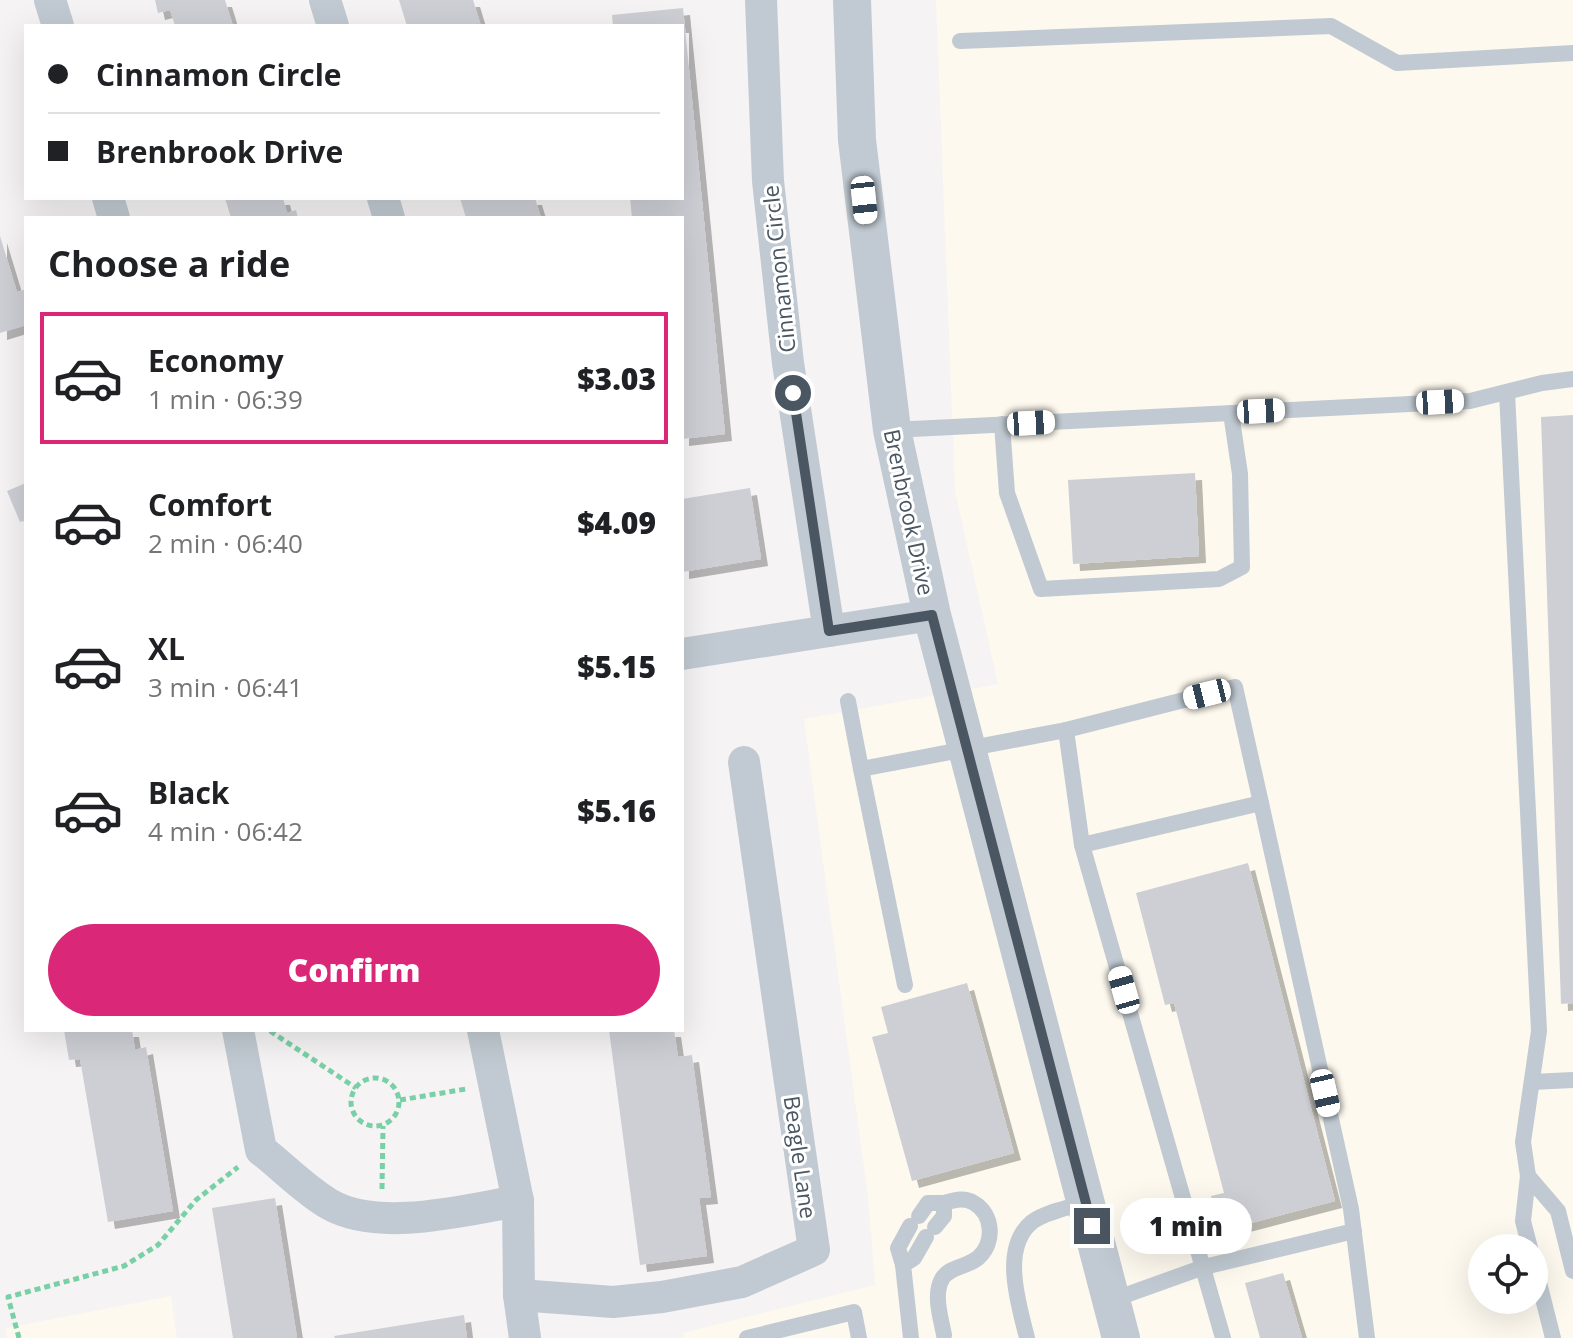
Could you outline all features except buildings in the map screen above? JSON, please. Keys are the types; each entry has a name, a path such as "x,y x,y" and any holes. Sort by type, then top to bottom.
{"street":[{"path":"50,0 57,24"},
{"path":"325,0 332,24"},
{"name":"Cinnamon Circle","path":"761,0 770,196 788,363 829,631"},
{"name":"Brenbrook Drive","path":"852,0 857,140 892,430 932,615 966,750 1121,1338"},
{"path":"684,654 932,615"},
{"name":"Beagle Lane","path":"519,1295 613,1302 662,1297 742,1282 814,1250 744,762"},
{"path":"238,1032 261,1150 330,1205 382,1218 412,1218 518,1201"},
{"path":"483,1032 518,1201 519,1295 525,1338"}],"lane":[{"path":"960,41 1331,26 1397,63 1573,53"},
{"path":"892,430 1470,401 1542,383 1573,379"},
{"path":"1507,393 1539,1031 1523,1142 1528,1176 1523,1221 1526,1234"},
{"path":"1002,424 1007,493 1041,589 1219,579 1242,567 1240,474 1231,413"},
{"path":"861,769 1066,730 1235,687 1351,1209 1367,1338"},
{"path":"848,701 905,985"},
{"path":"1066,730 1082,845 1223,1338"},
{"path":"1082,845 1261,803"},
{"path":"1532,1082 1573,1080"},
{"path":"1528,1176 1558,1211 1573,1271"},
{"path":"911,1338 903,1265 898,1248 928,1203 944,1203 959,1198 971,1201 987,1218 990,1230 986,1247 978,1258 951,1270 942,1278 938,1296 944,1335"},
{"path":"1027,1338 1014,1256 1022,1233 1033,1220 1086,1202"},
{"path":"903,1265 914,1258 944,1216 944,1203"},
{"path":"1112,1300 1204,1267 1354,1231"},
{"path":"747,1338 854,1312 859,1338"},
{"path":"1547,1314 1553,1338"}],"path":[{"path":"272,1032 356,1088"},
{"path":"369,1078 386,1080 400,1100 395,1116 383,1126 368,1126 355,1117 351,1103 356,1088 369,1078"},
{"path":"400,1100 494,1084"},
{"path":"382,1218 383,1126"},
{"path":"19,1338 8,1297 124,1266 158,1245 196,1200 261,1150"}],"shaded area":[{"path":"936,0 1573,0 1573,1338 684,1338 683,1333 875,1285 868,1198 804,719 998,684 955,491"},
{"path":"171,1296 177,1338 7,1338 6,1328"}],"route":[{"path":"793,393 829,631 932,615 1092,1226"}]}
